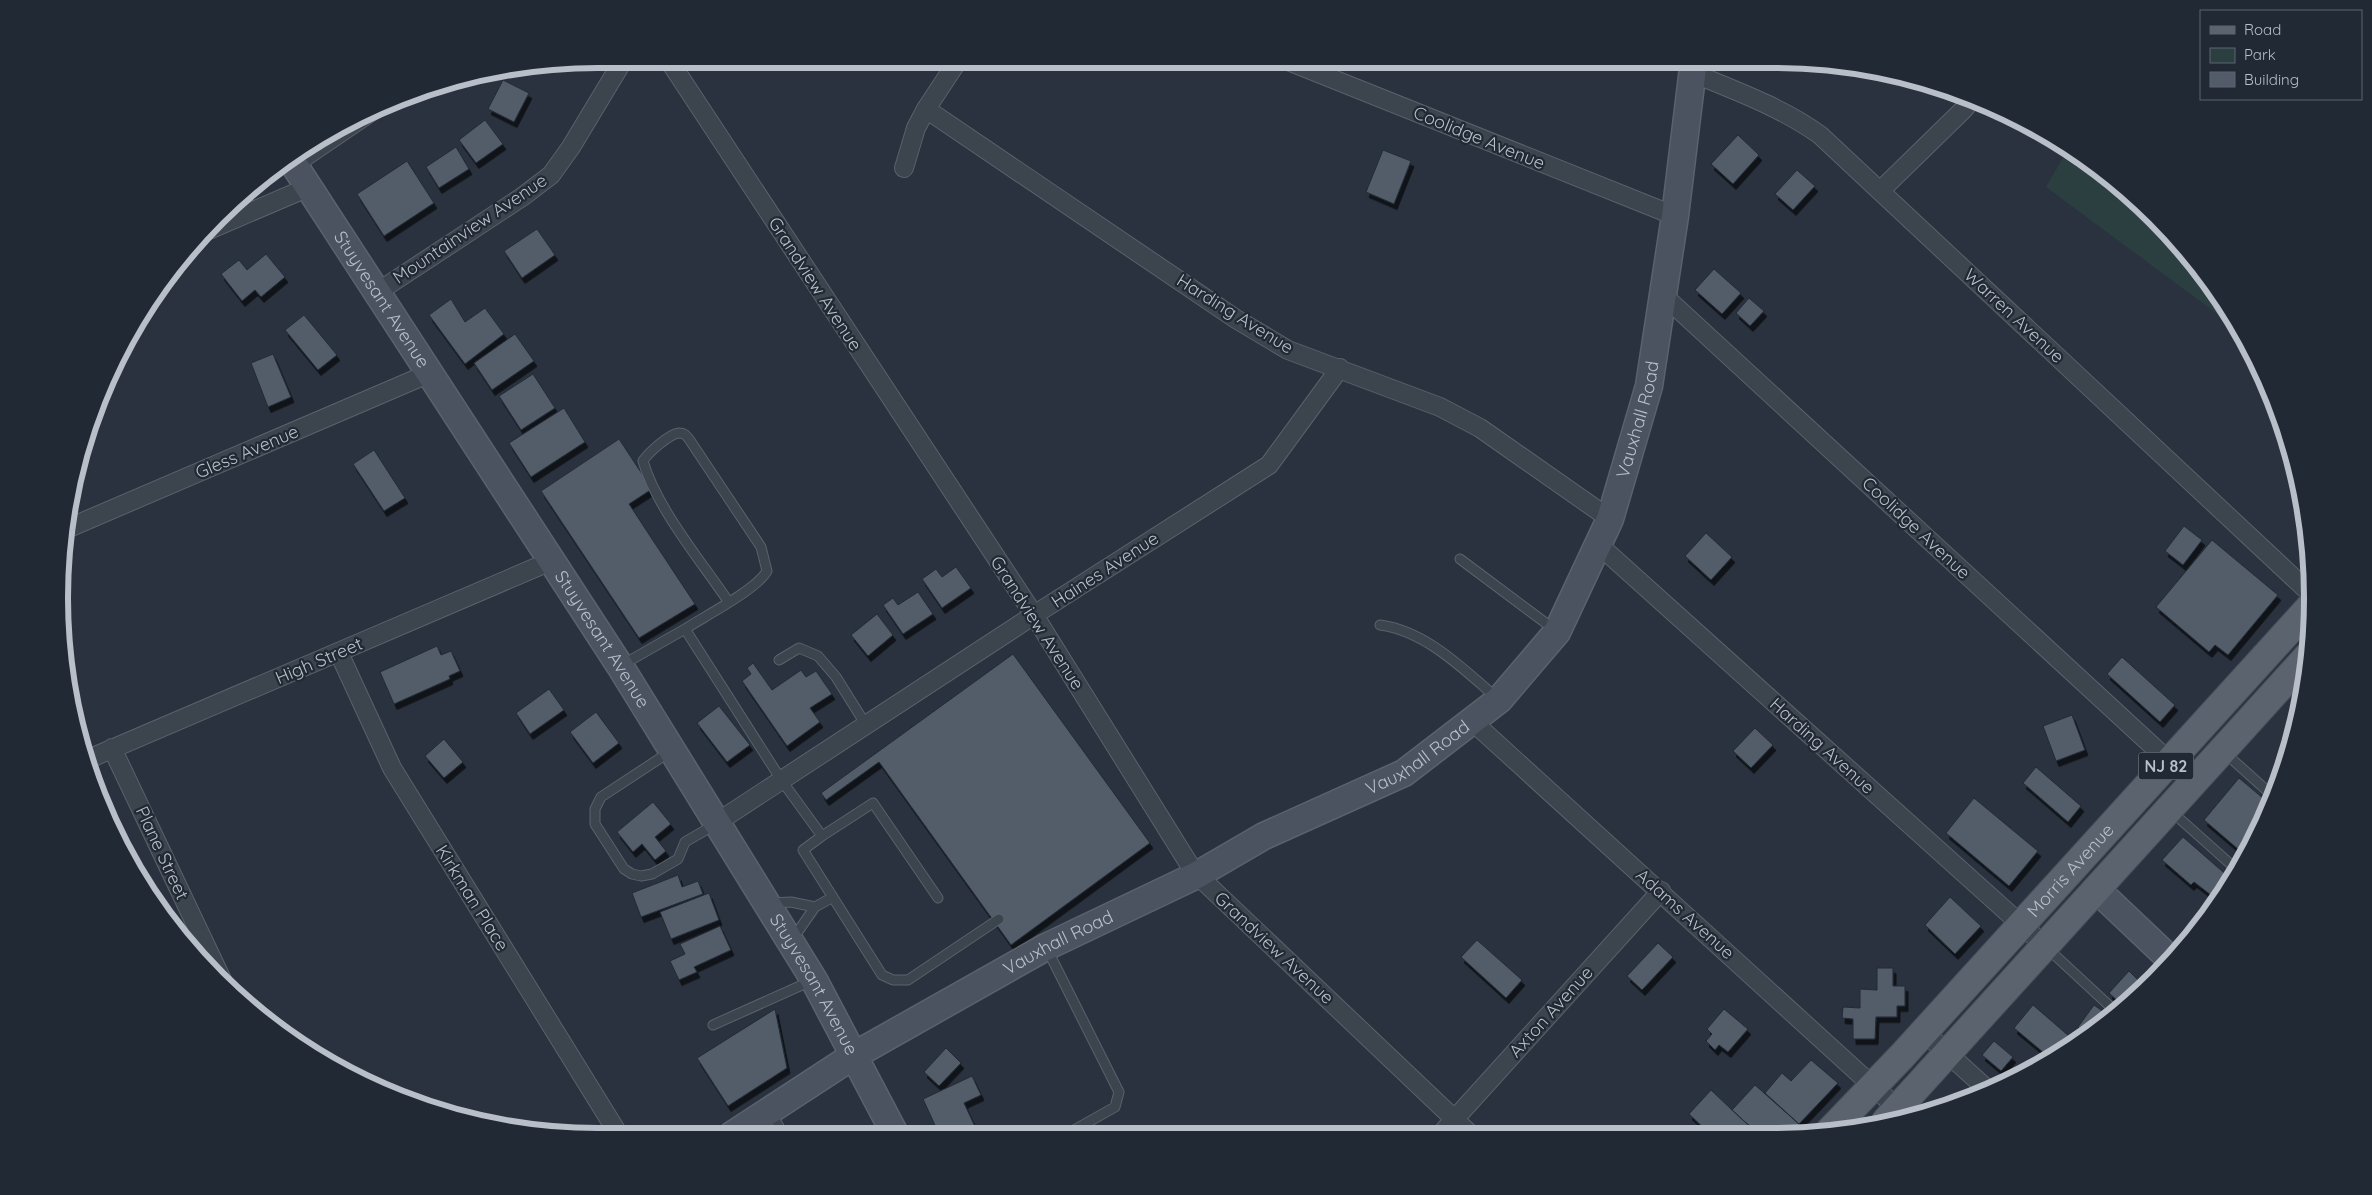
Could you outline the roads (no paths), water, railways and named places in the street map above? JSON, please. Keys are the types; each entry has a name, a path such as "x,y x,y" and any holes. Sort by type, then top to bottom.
{"main road":[{"name":"Morris Avenue","path":"1837,1124 1924,1032 2304,614"},
{"name":"Morris Avenue","path":"1891,1114 2300,665"}],"street":[{"name":"Mountainview Avenue","path":"376,293 522,198 551,175 572,147 619,68"},
{"name":"Grandview Avenue","path":"674,68 1034,615 1197,875 1464,1128"},
{"path":"904,168 916,128 953,68"},
{"name":"Coolidge Avenue","path":"1305,68 1675,216"},
{"name":"Vauxhall Road","path":"742,1128 853,1056 1046,947 1197,875 1264,836 1404,773 1499,700 1557,632 1600,546 1610,519 1649,386 1675,216 1693,68"},
{"name":"Warren Avenue","path":"1697,68 1800,120 1820,135 2304,587"},
{"path":"1880,190 1968,104"},
{"name":"Harding Avenue","path":"926,109 1236,319 1288,350 1440,407 1472,424 1610,519"},
{"name":"Stuyvesant Avenue","path":"298,171 620,666 814,980 891,1128"},
{"path":"234,213 298,171"},
{"name":"Coolidge Avenue","path":"1663,295 2170,762"},
{"name":"Haines Avenue","path":"716,824 1034,615 1269,465 1340,368"},
{"name":"Gless Avenue","path":"72,526 430,374"},
{"name":"Harding Avenue","path":"1600,546 2045,946"},
{"name":"High Street","path":"93,757 551,561"},
{"name":"Kirkman Place","path":"338,653 392,768 615,1128"},
{"name":"Adams Avenue","path":"1472,721 1661,891 1873,1086 1891,1114"},
{"name":"Plane Street","path":"112,748 214,962"},
{"path":"2096,889 2166,955"},
{"name":"Axton Avenue","path":"1446,1128 1661,891"},
{"path":"1924,1032 1982,1085"}],"lane":[{"path":"298,171 371,119"},
{"path":"620,666 684,629 728,601 762,579 767,570 761,547 689,439 684,434 676,433 647,453 643,461 646,471 668,513 728,601"},
{"path":"1460,559 1557,632"},
{"path":"1380,625 1398,627 1426,642 1456,663 1499,700"},
{"path":"684,629 782,781 822,836"},
{"path":"779,660 799,648 818,656 836,677 866,725"},
{"path":"672,751 601,797 595,810 595,824 624,869 641,876 652,874 678,859 684,842 716,824"},
{"path":"2222,751 2267,792"},
{"path":"938,898 873,803 802,850 876,967 882,974 893,980 908,980 999,919"},
{"path":"2170,809 2232,864"},
{"path":"790,942 815,906 833,897"},
{"path":"766,903 790,902 815,906"},
{"path":"2045,946 2111,1007"},
{"path":"1046,947 1119,1092 1115,1107 1078,1128"},
{"path":"713,1025 814,980"},
{"path":"769,1109 780,1128"}]}
